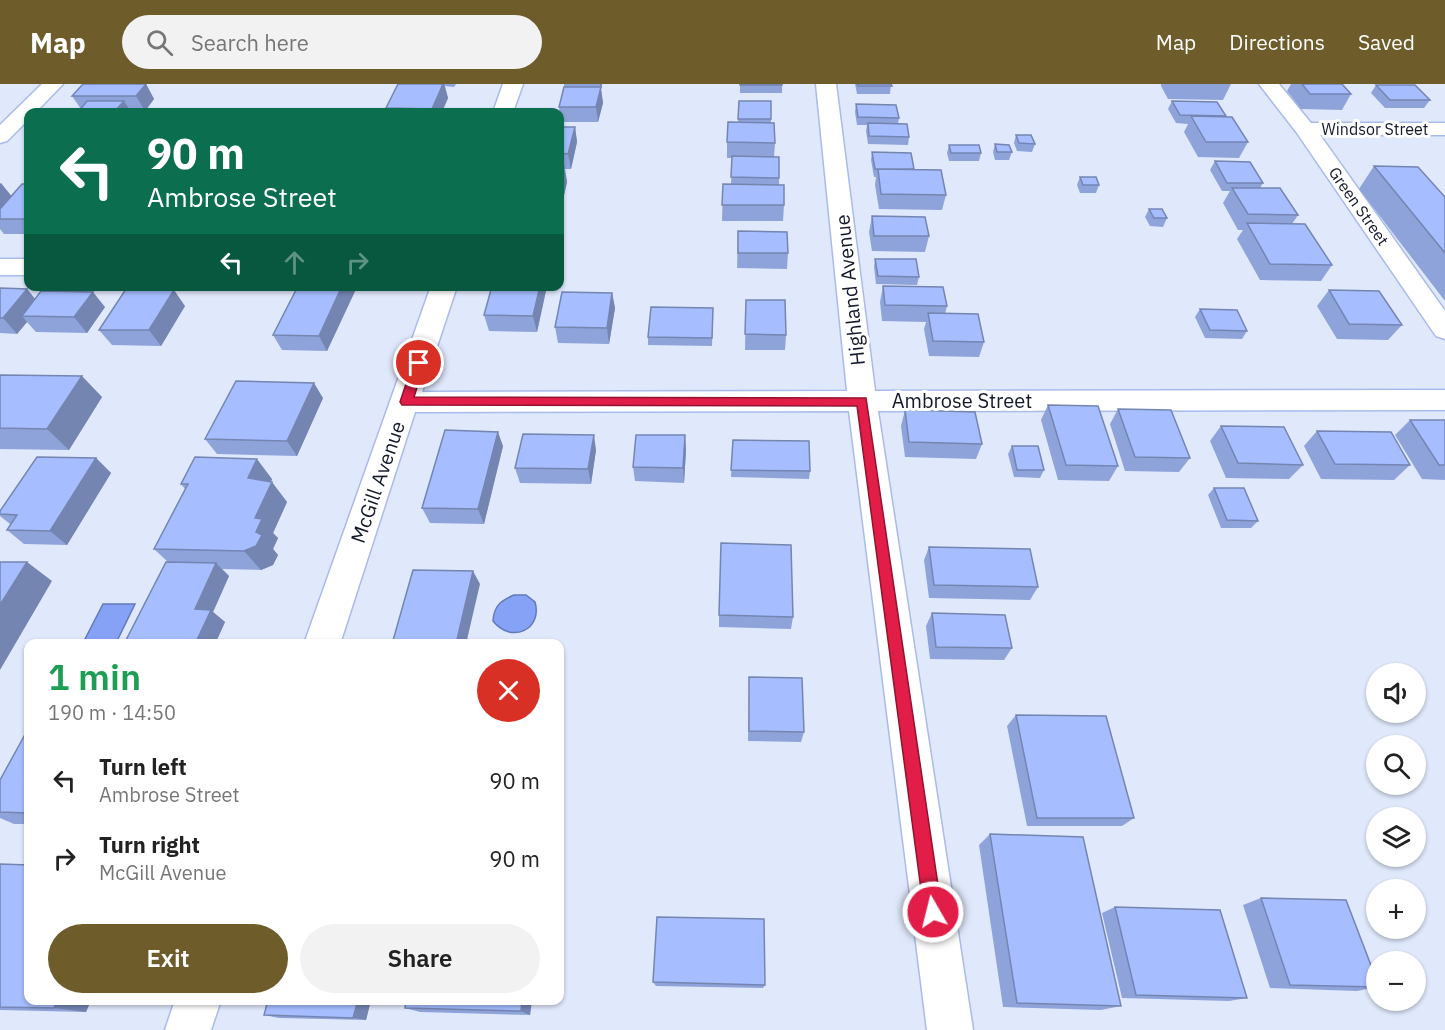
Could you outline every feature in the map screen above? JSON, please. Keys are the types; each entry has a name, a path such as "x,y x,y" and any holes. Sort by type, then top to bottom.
{"street":[{"path":"29,108 53,84"},
{"path":"504,108 513,84"},
{"name":"Highland Avenue","path":"826,84 862,401 950,1030"},
{"name":"Green Street","path":"1269,84 1305,129 1445,330"},
{"path":"0,137 24,113"},
{"name":"Windsor Street","path":"1305,129 1445,129"},
{"path":"0,267 24,267"},
{"name":"McGill Avenue","path":"324,639 442,291"},
{"name":"Ambrose Street","path":"406,402 1445,400"},
{"path":"188,1030 196,1005"}],"water":[{"path":"514,595 526,595 535,602 536,612 534,620 524,631 508,632 493,621 499,605"},
{"path":"103,604 135,604 118,639 85,639"}],"building":[{"path":"83,84 146,84 136,96 72,96"},
{"path":"398,84 443,84 432,108 386,108"},
{"path":"782,84 782,85 740,85"},
{"path":"857,84 891,84 892,86 858,86"},
{"path":"1302,84 1342,84 1351,94 1310,94"},
{"path":"1376,85 1415,85 1430,100 1390,100"},
{"path":"564,87 601,87 596,107 559,107"},
{"path":"87,101 124,101 118,108 81,108"},
{"path":"739,101 771,101 771,119 738,119"},
{"path":"1172,101 1217,102 1226,116 1180,115"},
{"path":"856,104 896,105 899,118 858,117"},
{"path":"1191,116 1232,117 1248,142 1206,142"},
{"path":"728,122 774,123 775,143 727,142"},
{"path":"868,123 907,124 909,137 869,136"},
{"path":"564,127 575,127 568,154 564,154"},
{"path":"1016,135 1031,135 1035,144 1019,143"},
{"path":"995,144 1009,145 1012,152 997,152"},
{"path":"949,145 979,145 981,153 951,153"},
{"path":"872,152 911,153 914,169 875,169"},
{"path":"732,156 779,157 779,178 731,177"},
{"path":"1215,161 1250,162 1263,183 1227,183"},
{"path":"1374,166 1418,167 1445,197 1445,253"},
{"path":"878,169 941,170 946,195 881,194"},
{"path":"1080,177 1096,177 1099,185 1083,185"},
{"path":"24,184 24,219 0,219 0,209"},
{"path":"723,184 784,185 784,205 722,205"},
{"path":"1232,188 1280,188 1298,215 1248,214"},
{"path":"1149,209 1162,209 1167,218 1154,218"},
{"path":"872,216 925,217 929,236 874,236"},
{"path":"1247,223 1305,224 1332,265 1270,264"},
{"path":"738,231 787,232 788,253 738,253"},
{"path":"875,259 916,259 919,277 878,276"},
{"path":"883,286 943,287 947,306 885,305"},
{"path":"0,288 24,289 25,291 3,318 0,318"},
{"path":"1329,290 1379,291 1402,325 1349,324"},
{"path":"41,291 93,292 74,317 22,316"},
{"path":"125,291 173,291 149,330 99,330"},
{"path":"295,291 340,291 319,336 273,335"},
{"path":"491,291 539,291 533,316 484,315"},
{"path":"562,292 612,293 607,328 555,327"},
{"path":"746,300 785,300 786,335 745,334"},
{"path":"651,307 713,308 712,338 648,337"},
{"path":"1200,309 1237,310 1247,331 1210,330"},
{"path":"928,313 978,314 984,342 933,341"},
{"path":"0,375 82,376 47,429 0,428"},
{"path":"236,381 314,383 287,441 205,439"},
{"path":"1048,405 1098,406 1118,466 1066,465"},
{"path":"1118,409 1171,410 1190,458 1135,457"},
{"path":"905,410 975,412 982,444 909,442"},
{"path":"1410,420 1445,420 1445,465 1439,465"},
{"path":"1221,426 1284,427 1303,465 1238,463"},
{"path":"445,430 498,432 478,509 422,508"},
{"path":"1317,431 1391,432 1410,465 1335,464"},
{"path":"523,434 594,435 588,469 515,468"},
{"path":"636,435 685,435 683,468 633,467"},
{"path":"733,440 809,441 810,471 731,470"},
{"path":"1012,446 1038,446 1044,470 1017,470"},
{"path":"37,457 96,458 50,531 7,530 17,515 0,514 0,511"},
{"path":"195,457 257,459 248,478 272,482 255,518 262,519 256,532 262,535 256,546 244,551 154,549 188,484 181,484"},
{"path":"1214,488 1244,488 1258,521 1227,520"},
{"path":"721,543 791,545 793,617 719,615"},
{"path":"929,547 1030,549 1038,587 934,585"},
{"path":"0,562 27,562 0,605"},
{"path":"166,562 216,563 195,609 211,610 197,639 127,639"},
{"path":"413,570 473,571 457,639 393,639"},
{"path":"932,613 1005,615 1012,648 936,647"},
{"path":"749,677 802,678 804,732 749,731"},
{"path":"1016,715 1106,716 1134,818 1037,818"},
{"path":"24,736 24,813 0,812 0,780"},
{"path":"990,834 1083,837 1121,1006 1017,1003"},
{"path":"0,864 24,865 24,1005 55,1005 54,1008 0,1007"},
{"path":"1261,898 1346,900 1366,952 1366,987 1290,985"},
{"path":"1115,907 1220,910 1247,998 1136,995"},
{"path":"657,917 764,919 765,985 653,982"},
{"path":"267,1005 357,1005 353,1018 264,1015"},
{"path":"405,1005 522,1005 521,1011 405,1008"}],"route":[{"path":"419,363 406,402 862,401 933,912"}]}
